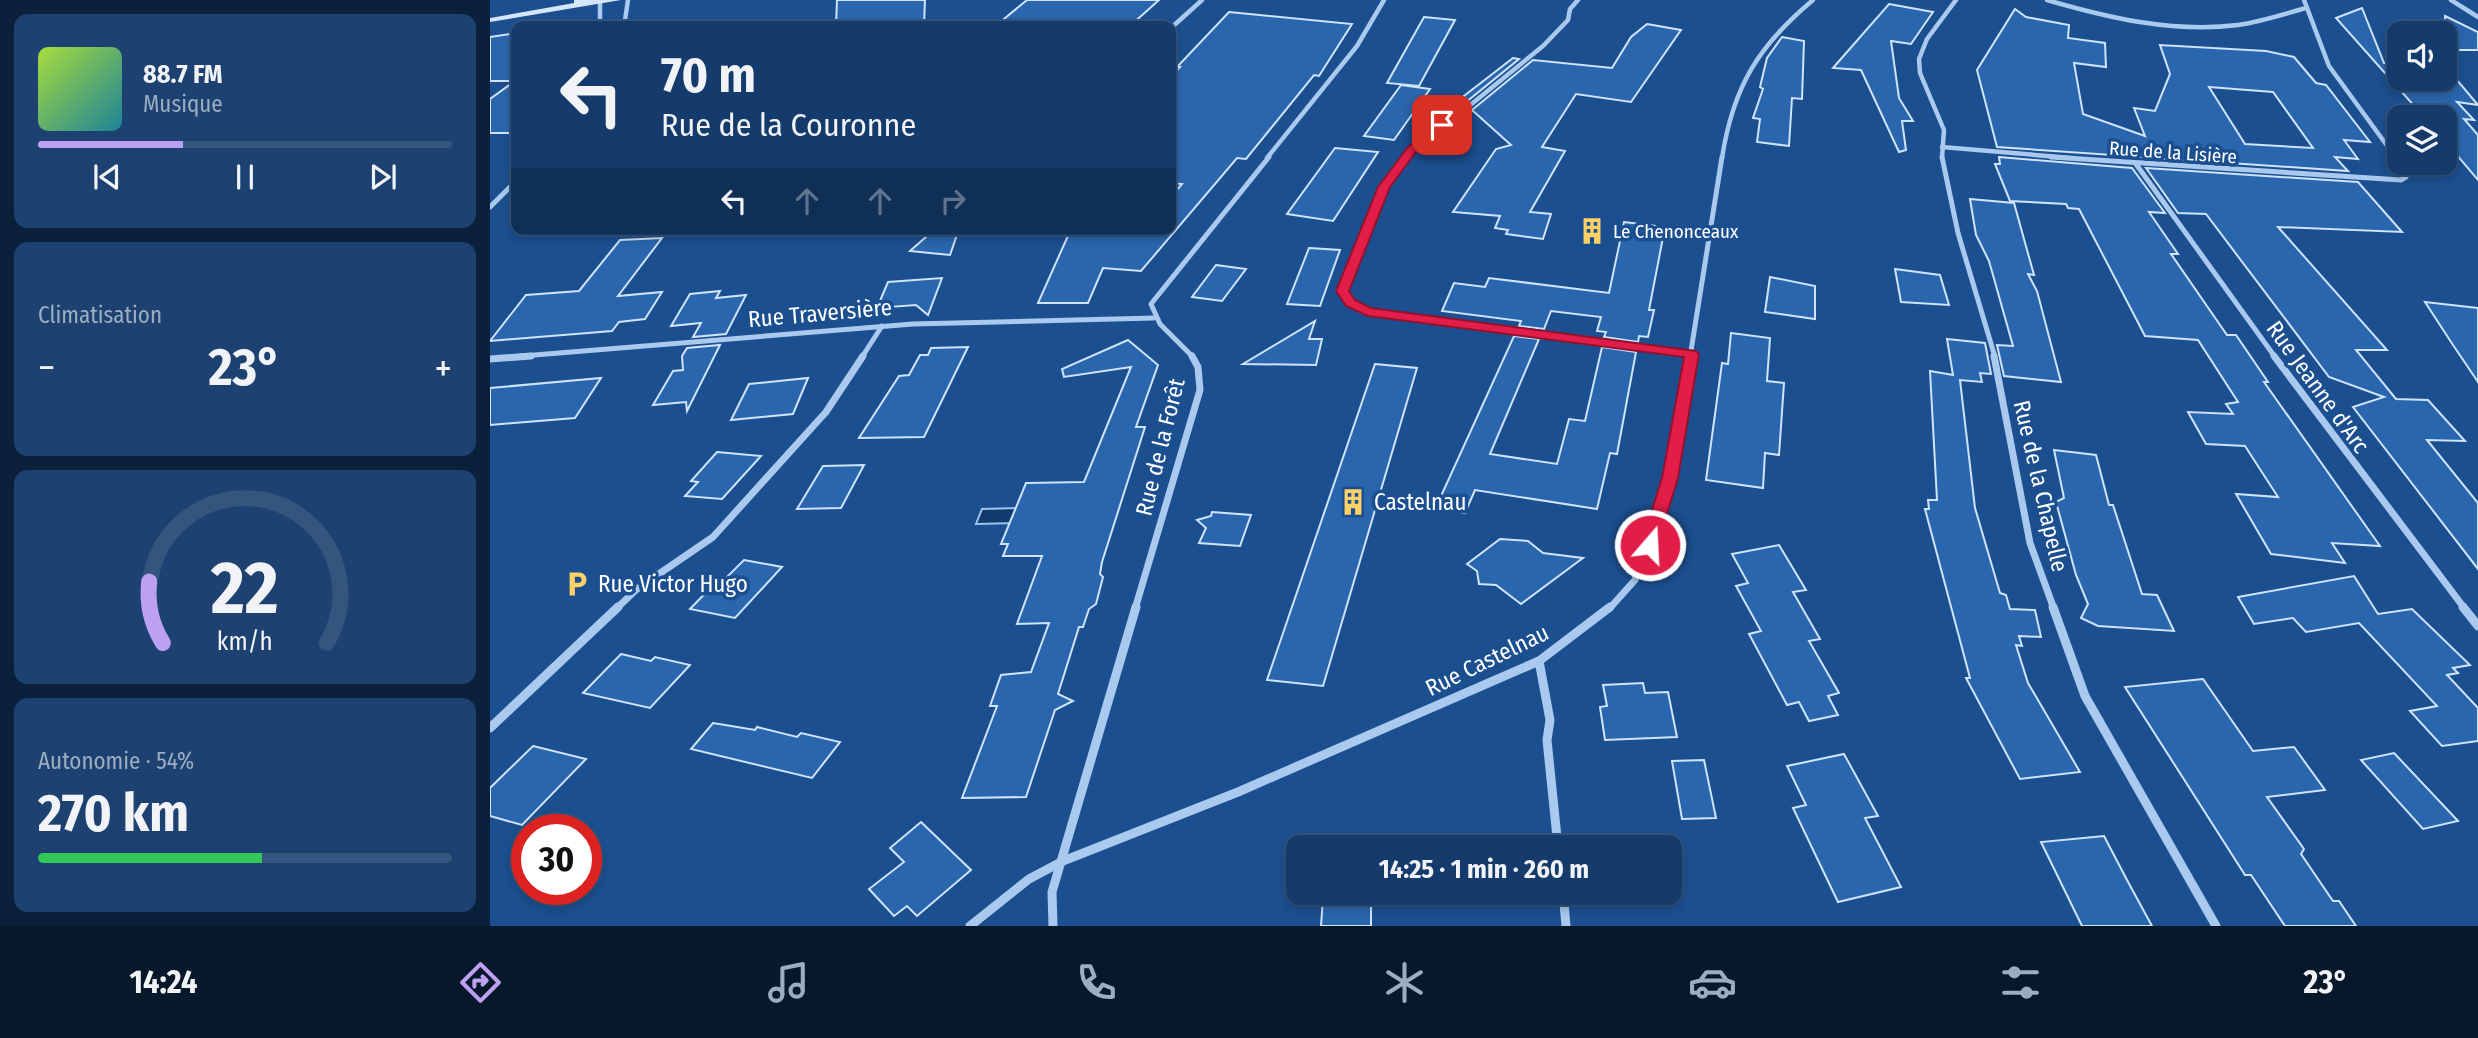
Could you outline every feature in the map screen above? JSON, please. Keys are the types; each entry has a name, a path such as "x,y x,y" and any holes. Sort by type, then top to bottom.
{"main road":[{"path":"490,19 564,0"},
{"path":"575,0 586,3"},
{"path":"490,19 617,0"}],"street":[{"path":"624,21 628,0"},
{"path":"1176,23 1202,0"},
{"path":"1154,318 1151,304 1159,291 1357,46 1384,0"},
{"path":"1578,0 1570,9 1568,20 1543,46 1412,150 1396,168 1384,187 1343,291 1350,303 1368,312 1691,354"},
{"name":"Rue Castelnau","path":"970,926 1029,879 1063,861 1238,792 1539,661 1605,613 1635,580 1670,478 1728,120 1746,72 1772,34 1813,0"},
{"name":"Rue de la Chapelle","path":"1956,0 1927,39 1919,59 1920,73 1944,130 1942,147 1958,233 1991,339 2030,543 2085,696 2216,926"},
{"path":"2046,0 2115,18 2188,27 2247,24 2306,8"},
{"path":"2304,0 2329,66 2387,144"},
{"path":"2451,0 2478,17"},
{"path":"600,3 600,21"},
{"name":"Rue de la Lisière","path":"1942,147 2136,164 2402,180 2405,175"},
{"name":"Rue Jeanne d'Arc","path":"2136,164 2328,431 2478,626"},
{"path":"490,207 511,186"},
{"name":"Rue Traversière","path":"490,359 882,326 1154,318"},
{"name":"Rue de la Forêt","path":"1053,926 1052,892 1200,390 1199,368 1194,360 1154,318"},
{"path":"490,728 637,589 713,537 826,412 882,326"},
{"path":"1539,661 1550,720 1547,740 1557,835"},
{"path":"1564,905 1566,926"}],"water":[{"path":"1023,508 1017,523 976,524 982,509"}],"building":[{"path":"837,0 925,0 924,21 836,21"},
{"path":"1027,0 1159,0 1136,21 1001,21"},
{"path":"1889,4 1933,12 1911,44 1891,41 1899,98 1913,121 1902,121 1906,150 1899,152 1861,70 1833,68"},
{"path":"2362,8 2384,63 2387,63 2387,75 2336,18"},
{"path":"2015,9 2026,17 2069,25 2068,38 2105,43 2106,67 2074,63 2083,114 2145,136 2134,108 2155,111 2170,74 2160,45 2266,51 2294,57 2316,83 2326,85 2370,142 2344,140 2358,159 2335,157 2348,171 1997,147 1977,70","holes":["2209,87 2273,92 2313,148 2245,144"]},
{"path":"1229,12 1352,24 1319,76 1314,75 1246,159 1237,158 1176,230 1176,191 1182,184 1176,183 1176,71 1180,67 1177,67"},
{"path":"1424,17 1455,20 1419,86 1387,83"},
{"path":"2457,22 2478,32 2478,50 2457,50"},
{"path":"1647,24 1681,30 1631,102 1576,94 1542,147 1565,151 1530,212 1551,214 1543,239 1506,234 1508,230 1495,228 1500,216 1453,212 1496,149 1511,145 1472,110 1533,60 1612,68 1631,37"},
{"path":"511,34 511,81 490,81 490,37"},
{"path":"1782,37 1804,41 1802,99 1792,98 1789,146 1757,142 1760,119 1753,118 1763,89 1760,87 1767,58"},
{"path":"1513,58 1519,59 1465,103 1460,99"},
{"path":"2457,80 2478,105 2457,102 2474,120 2464,119 2478,135 2478,180 2457,155 2457,105 2413,105 2401,91 2457,91"},
{"path":"511,84 511,133 490,133 490,99"},
{"path":"1401,85 1430,89 1394,140 1364,136"},
{"path":"1335,148 1378,152 1333,221 1287,214"},
{"path":"1999,157 2132,168 2165,213 2149,212 2178,254 2171,254 2227,335 2236,335 2268,382 2264,382 2380,546 2332,543 2345,563 2271,554 2236,494 2278,497 2245,446 2206,444 2188,412 2233,414 2226,404 2238,402 2198,340 2145,336 2079,209 2068,208 2066,204 2010,201 1995,164 2000,164"},
{"path":"2146,168 2358,182 2402,232 2278,227 2387,350 2356,350 2396,399 2428,400 2465,441 2427,440 2478,503 2478,569 2353,407 2384,397 2329,377 2206,214 2178,213"},
{"path":"1970,199 2014,203 2034,275 2028,274 2037,291 2061,382 2004,376 1997,345 2013,346 1989,261 1976,235"},
{"path":"1624,222 1665,227 1649,310 1654,310 1648,337 1639,336 1638,342 1604,337 1606,332 1597,331 1601,317 1551,311 1544,329 1519,326 1521,321 1442,311 1454,283 1485,287 1489,278 1609,293"},
{"path":"928,235 957,235 950,255 910,251"},
{"path":"1068,235 1172,235 1141,271 1103,268 1088,303 1038,303"},
{"path":"662,238 618,296 662,292 645,319 619,322 612,331 490,341 526,295 579,291 620,240"},
{"path":"1309,248 1340,250 1320,306 1287,304"},
{"path":"1216,265 1246,269 1222,301 1192,297"},
{"path":"1895,269 1940,275 1949,305 1901,302"},
{"path":"1770,277 1815,286 1815,319 1765,312"},
{"path":"942,278 928,315 916,305 877,308 888,282"},
{"path":"720,291 716,298 746,295 726,334 693,337 701,323 671,326 690,294"},
{"path":"2425,302 2478,308 2478,382 2453,345"},
{"path":"1315,321 1309,339 1322,339 1316,365 1243,364"},
{"path":"1731,333 1770,338 1767,381 1784,383 1779,455 1765,453 1763,488 1706,480 1722,363 1728,364"},
{"path":"1514,336 1539,339 1490,454 1557,464 1569,419 1585,421 1602,347 1636,352 1617,454 1610,453 1597,509 1475,490 1465,513 1436,507"},
{"path":"1947,339 1985,343 1991,374 1980,373 1982,382 1960,380 1975,508 2000,593 2006,595 2010,609 2035,610 2041,637 2019,636 2022,646 2016,645 2028,683 2080,772 2020,779 1966,678 1970,678 1925,509 1929,509 1928,500 1937,500 1930,371 1953,375"},
{"path":"1128,340 1158,365 1136,427 1145,427 1102,562 1100,574 1103,577 1096,604 1089,609 1083,627 1079,627 1058,694 1073,701 1055,710 1026,797 962,798 997,706 990,706 1001,675 1031,672 1049,623 1017,624 1042,556 1003,556 1008,544 1001,544 1026,483 1084,482 1131,367 1064,377 1062,369"},
{"path":"720,345 687,411 686,402 653,405 673,371 683,370 682,356 687,348"},
{"path":"968,347 924,437 859,438 899,376 909,375 920,355 928,355 931,348"},
{"name":"Castelnau","path":"1375,364 1417,368 1323,686 1267,680"},
{"path":"601,378 575,418 490,425 490,388"},
{"path":"808,378 793,414 731,420 749,384"},
{"path":"2054,450 2096,455 2109,505 2113,505 2142,594 2157,595 2174,631 2098,626 2081,618 2088,604 2076,575 2056,502 2064,498"},
{"path":"717,452 761,456 722,499 685,496 698,482 691,481"},
{"path":"864,465 841,508 797,509 823,466"},
{"path":"1212,512 1251,515 1240,546 1199,543 1206,528 1197,520 1211,516"},
{"path":"1500,539 1528,541 1543,553 1583,558 1521,604 1496,585 1479,584 1477,571 1467,564"},
{"path":"1779,545 1806,590 1793,592 1820,639 1809,641 1839,693 1828,696 1838,715 1809,721 1799,702 1787,705 1749,634 1761,631 1736,586 1748,583 1732,554"},
{"path":"744,560 782,567 735,618 690,609 720,578 725,579"},
{"path":"2354,576 2378,614 2412,609 2470,665 2453,668 2458,673 2447,675 2478,708 2478,741 2442,746 2410,711 2437,706 2359,623 2306,632 2293,618 2254,624 2238,597"},
{"path":"621,654 651,661 655,657 690,665 650,708 583,693"},
{"path":"2203,679 2253,751 2294,747 2325,790 2267,797 2304,849 2301,854 2333,901 2339,901 2356,926 2285,926 2251,875 2245,875 2125,687"},
{"path":"1643,683 1645,693 1668,692 1677,737 1605,740 1600,707 1607,706 1603,685"},
{"path":"713,723 755,730 757,727 797,737 801,733 840,742 812,778 691,749"},
{"path":"533,746 586,759 533,814 511,814 511,822 490,816 490,788"},
{"path":"2394,753 2458,821 2423,829 2361,760"},
{"path":"1844,754 1878,816 1865,818 1901,887 1838,902 1793,808 1806,805 1787,766"},
{"path":"1704,760 1716,818 1682,819 1672,761"},
{"path":"921,822 971,870 917,916 907,906 894,916 869,889 904,862 890,848"},
{"path":"2104,836 2152,926 2082,926 2041,842"},
{"path":"1322,905 1371,905 1371,926 1321,926"}],"place":[{"name":"Le Chenonceaux","path":"1592,231"},
{"name":"Castelnau","path":"1353,502"},
{"name":"Rue Victor Hugo","path":"577,584"}],"route":[{"path":"1442,125 1412,150 1384,187 1343,291 1350,303 1368,312 1691,354 1670,478 1650,545"}]}
